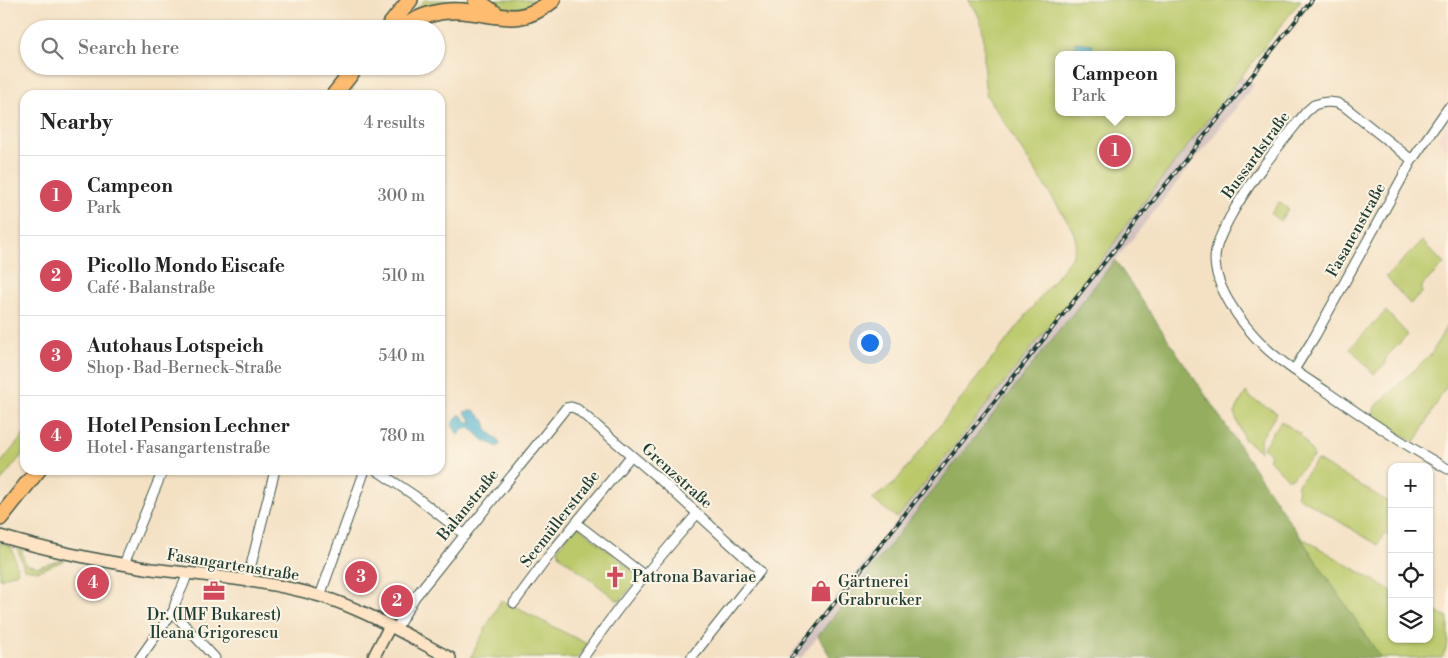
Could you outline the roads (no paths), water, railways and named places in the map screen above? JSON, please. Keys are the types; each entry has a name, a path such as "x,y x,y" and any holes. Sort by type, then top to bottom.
{"highway":[{"path":"381,20 396,0"},
{"path":"394,20 410,0"},
{"path":"476,0 500,16"},
{"path":"417,20 424,16 449,10 516,18 529,15 553,0"},
{"path":"326,90 338,75"},
{"path":"338,90 350,75"},
{"path":"0,502 21,475"},
{"path":"0,518 34,475"}],"street":[{"name":"Bussardstraße","path":"1412,160 1345,107 1337,103 1328,102 1314,105 1306,112 1248,186 1222,232 1215,260 1224,291 1241,321 1267,349 1294,370 1379,428 1448,469"},
{"name":"Fasanenstraße","path":"1294,370 1315,336 1412,160 1448,108"},
{"name":"Grenzstraße","path":"571,407 577,409 760,571 691,658"},
{"name":"Balanstraße","path":"373,658 393,627 416,597 566,408 571,407"},
{"name":"Seemüllerstraße","path":"514,603 631,456"},
{"path":"124,564 161,475"},
{"path":"247,581 273,475"},
{"path":"320,596 363,475"},
{"path":"384,475 415,496 465,535"},
{"path":"583,658 644,575 697,514"},
{"path":"576,523 644,575"},
{"name":"Fasangartenstraße","path":"4,537 64,554 247,581 320,596 371,616 450,658"},
{"path":"140,658 174,610 174,606 184,588 187,573"},
{"path":"174,610 176,616 215,658"}],"water":[{"path":"1075,42 1093,44 1092,51 1077,51"},
{"path":"474,410 485,421 487,430 498,440 500,445 498,447 483,440 471,428 464,429 458,435 452,424 460,414 467,422 473,422 464,412"}],"railway":[{"path":"791,658 1312,0"}],"place":[{"name":"Campeon","path":"1115,151"},
{"name":"Autohaus Lotspeich","path":"361,577"},
{"name":"Patrona Bavariae","path":"615,577"},
{"name":"Hotel Pension Lechner","path":"93,583"},
{"name":"Dr. (IMF Bukarest) Ileana Grigorescu","path":"214,591"},
{"name":"Gärtnerei Grabrucker","path":"821,591"},
{"name":"Picollo Mondo Eiscafe","path":"397,601"}]}
